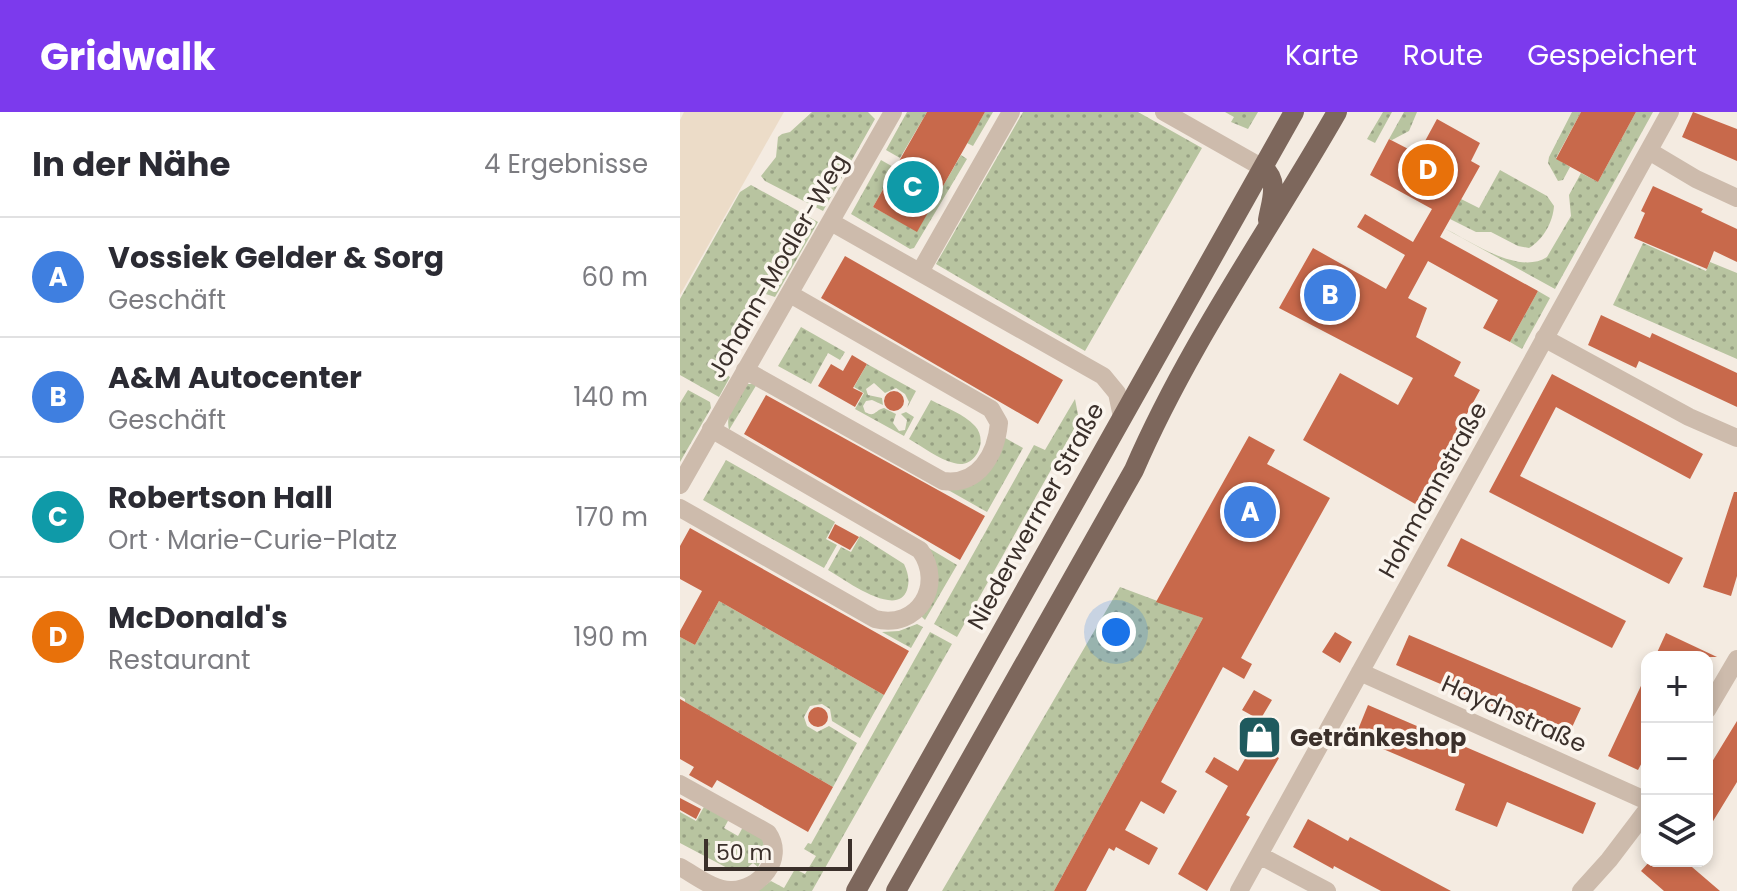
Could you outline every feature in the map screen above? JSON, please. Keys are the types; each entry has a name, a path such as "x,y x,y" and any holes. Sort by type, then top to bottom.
{"main road":[{"name":"Niederwerrner Straße","path":"856,891 1294,112"},
{"path":"896,891 1128,482 1154,423 1267,224 1291,191 1337,112"},
{"path":"1263,168 1269,173 1273,185 1267,224"}],"street":[{"name":"Johann-Modler-Weg","path":"680,485 893,112"},
{"path":"920,272 1011,112"},
{"path":"1164,112 1263,168"},
{"name":"Hohmannstraße","path":"1239,891 1670,112"},
{"path":"1649,151 1696,179 1737,198"},
{"path":"831,222 1103,376 1117,393 1122,417"},
{"path":"745,370 943,481 957,482 974,475 992,453 999,423 991,409 790,294"},
{"path":"1544,338 1689,417 1737,438"},
{"path":"680,508 875,619 902,619 917,609 925,598 930,584 929,569 920,550 711,429"},
{"path":"1713,700 1737,659"},
{"name":"Haydnstraße","path":"1360,672 1641,798"},
{"path":"680,784 768,833 775,846 764,876 745,888 731,891 715,887 680,867"},
{"path":"1581,891 1641,818"},
{"path":"1259,855 1327,891"}],"green space":[{"path":"812,112 868,112 875,119 823,211 761,176 776,157 778,137 790,132"},
{"path":"907,112 927,112 900,158 886,150"},
{"path":"985,112 993,112 973,146 967,143"},
{"path":"1023,112 1138,112 1202,148 1085,351 936,264"},
{"path":"1225,112 1258,112 1248,129 1231,122 1234,117"},
{"path":"1383,112 1392,112 1375,143 1367,139"},
{"path":"1404,112 1417,112 1409,131 1389,139"},
{"path":"1572,112 1581,112 1556,158 1570,167 1563,180 1558,181 1548,163 1549,157"},
{"path":"1636,112 1653,112 1555,289 1442,227 1508,259 1535,262 1547,257 1571,216 1569,195 1581,173 1598,182"},
{"path":"961,155 967,159 914,248 910,249 851,214 881,160 895,168 873,207 917,231"},
{"path":"1500,170 1547,196 1554,206 1546,230 1529,248 1518,246 1491,232 1476,232 1450,219 1461,199 1479,208"},
{"path":"751,185 818,222 775,297 760,292 717,368 730,377 719,397 680,375 680,299 740,192"},
{"path":"1643,243 1706,271 1710,262 1737,273 1737,359 1613,305"},
{"path":"1538,291 1550,298 1522,349 1510,342"},
{"path":"801,327 845,352 840,360 828,353 811,384 778,366"},
{"path":"867,364 916,391 907,408 909,402 905,394 896,388 885,393 874,383 866,389 868,395 882,398 883,405 866,401 863,406 868,414 884,408 896,414 893,423 899,431 905,430 907,420 901,414 906,412 914,417 904,436 855,409 864,393 854,387"},
{"path":"746,384 757,384 729,430 730,411"},
{"path":"688,390 710,402 711,408 680,462 680,403"},
{"path":"1075,399 1079,420 957,637 934,624 1034,445 1045,450"},
{"path":"931,400 966,418 979,432 978,453 968,462 948,461 909,439"},
{"path":"1000,435 1023,448 987,512 941,486 967,483"},
{"path":"726,460 835,522 826,539 837,545 824,568 703,500"},
{"path":"860,536 904,564 908,583 901,598 882,599 828,570 841,547 851,552"},
{"path":"927,547 957,565 925,620 921,616"},
{"path":"1120,587 1203,618 1054,891 942,891"},
{"path":"719,601 884,695 860,738 832,721 830,709 822,704 810,706 804,717 807,726 817,732 829,726 857,743 833,787 685,702 680,696 680,637 695,645"},
{"path":"917,624 923,627 911,648 882,632 899,631"},
{"path":"930,632 952,644 812,891 757,891 771,881 784,888 795,869 805,874 816,856 804,849 808,843 811,844"},
{"path":"705,805 729,819 724,828 738,836 743,827 763,839 765,852 758,867 753,863 743,871 731,870 680,843 680,812 696,821"}],"shaded area":[{"path":"684,112 784,112 680,295 680,120"}],"building":[{"path":"927,112 985,112 917,232 873,207"},
{"path":"1581,112 1636,112 1598,182 1556,159"},
{"path":"1693,112 1737,129 1737,161 1682,137"},
{"path":"1437,119 1480,143 1471,161 1480,166 1440,237 1538,291 1510,342 1483,328 1498,300 1428,261 1408,298 1427,308 1416,337 1461,362 1454,376 1480,390 1417,505 1303,440 1340,373 1398,405 1413,378 1279,308 1313,248 1386,289 1405,255 1357,227 1365,214 1413,242 1432,209 1370,175 1389,139 1418,154"},
{"path":"1653,186 1737,229 1737,262 1714,251 1707,269 1634,238 1645,213 1641,211"},
{"path":"845,256 1063,380 1038,424 821,298"},
{"path":"1601,315 1650,338 1652,333 1737,373 1737,407 1639,361 1636,368 1588,345"},
{"path":"852,355 867,364 853,388 863,393 855,407 818,386 831,364 843,371"},
{"path":"1552,374 1703,454 1690,479 1556,407 1520,476 1683,558 1669,584 1489,492"},
{"path":"894,391 901,394 904,401 901,408 894,411 887,408 884,401 887,394"},
{"path":"766,395 985,516 960,560 744,434"},
{"path":"1249,436 1275,450 1267,464 1330,498 1241,658 1252,664 1244,679 1223,667 1161,782 1177,791 1164,814 1141,801 1125,830 1158,848 1149,865 1116,847 1114,851 1109,848 1086,891 1054,891 1203,618 1156,602"},
{"path":"1734,492 1737,492 1737,576 1731,596 1703,587"},
{"path":"835,524 859,537 850,550 828,538"},
{"path":"690,528 909,651 884,695 719,601 695,645 680,637 680,631 702,591 680,579 680,546"},
{"path":"1461,538 1626,621 1612,648 1447,566"},
{"path":"1335,632 1352,642 1340,663 1322,652"},
{"path":"1666,633 1704,651 1658,651"},
{"path":"1409,635 1581,708 1567,738 1396,665"},
{"path":"1641,686 1641,764 1638,770 1608,756"},
{"path":"1254,690 1272,700 1260,720 1242,710"},
{"path":"680,699 833,787 808,832 717,780 712,788 689,775 694,767 680,759"},
{"path":"1368,705 1596,803 1583,834 1507,802 1497,827 1455,810 1465,784 1355,737"},
{"path":"818,707 825,710 828,717 825,724 818,727 811,724 808,717 811,710"},
{"path":"1737,721 1737,782 1713,821 1713,795 1713,760"},
{"path":"1254,743 1279,758 1246,815 1250,817 1207,891 1178,874 1228,786 1205,772 1214,757 1238,771"},
{"path":"680,798 701,809 696,819 680,810"},
{"path":"1308,819 1348,841 1350,837 1451,891 1381,891 1334,866 1333,869 1293,847"},
{"path":"1645,867 1692,867 1720,891 1664,891 1641,871"}],"place":[{"name":"McDonald's","path":"1428,170"},
{"name":"Robertson Hall","path":"913,187"},
{"name":"A&M Autocenter","path":"1330,295"},
{"name":"Vossiek Gelder & Sorg","path":"1250,512"},
{"name":"Getränkeshop","path":"1259,738"}]}
